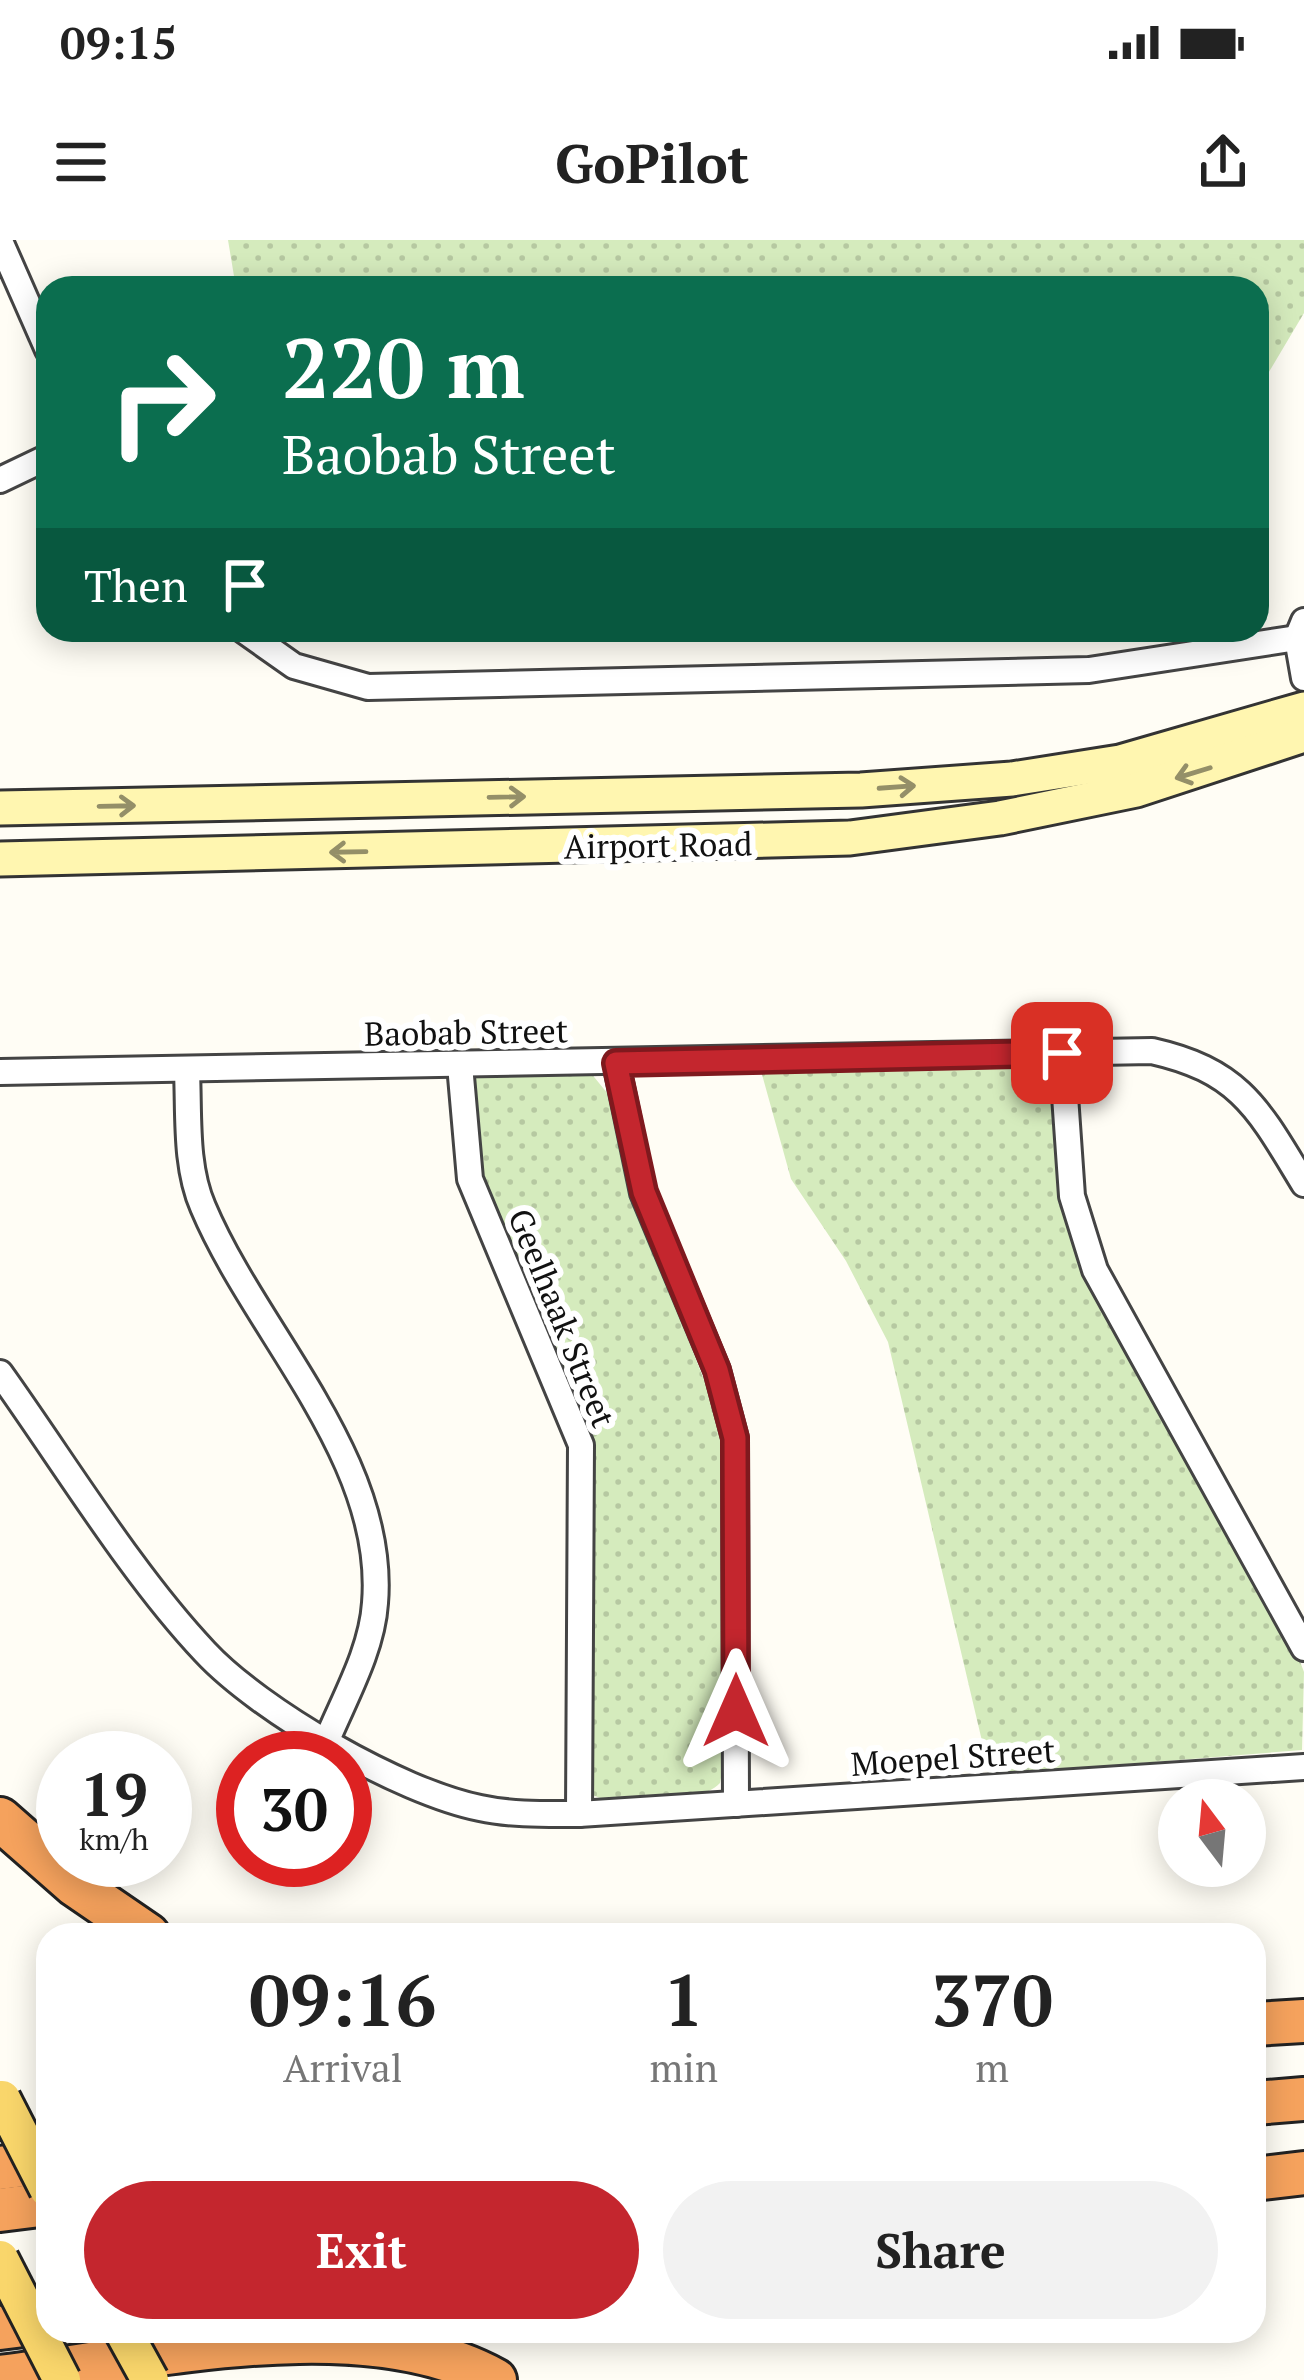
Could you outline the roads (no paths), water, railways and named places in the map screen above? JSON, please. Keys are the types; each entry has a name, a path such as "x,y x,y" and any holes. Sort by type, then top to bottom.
{"highway":[{"path":"0,1819 75,1885 130,1923"},
{"path":"1266,2020 1304,2018"},
{"path":"1266,2102 1304,2099"},
{"path":"0,2168 36,2164"},
{"path":"1266,2178 1304,2173"},
{"path":"0,2210 36,2206"},
{"path":"0,2328 36,2324"},
{"path":"0,2378 232,2349 326,2343"},
{"path":"350,2343 435,2353 495,2380"}],"main road":[{"name":"Airport Road","path":"0,808 861,790 1012,779 1120,762 1304,710"},
{"name":"Airport Road","path":"0,859 850,838 1000,818 1136,790 1304,735"},
{"path":"2,2099 36,2166"},
{"path":"0,2259 36,2329"},
{"path":"43,2343 62,2380"},
{"path":"130,2343 150,2380"}],"street":[{"path":"0,242 36,323"},
{"path":"0,479 36,462"},
{"path":"1269,636 1301,630 1304,678"},
{"path":"260,642 294,666 368,687 1089,670 1237,642"},
{"name":"Baobab Street","path":"0,1072 1152,1051 1212,1069 1256,1105 1304,1184"},
{"path":"1062,1053 1072,1196 1095,1270 1304,1648"},
{"path":"616,1063 644,1192 717,1370 735,1438 736,1804"},
{"name":"Geelhaak Street","path":"460,1065 470,1179 580,1445 579,1814"},
{"path":"187,1072 190,1145 202,1206 347,1464 371,1532 376,1571 370,1634 331,1731"},
{"name":"Moepel Street","path":"0,1373 188,1634 244,1688 313,1731"},
{"name":"Moepel Street","path":"372,1761 458,1802 532,1814 1304,1767"}]}
